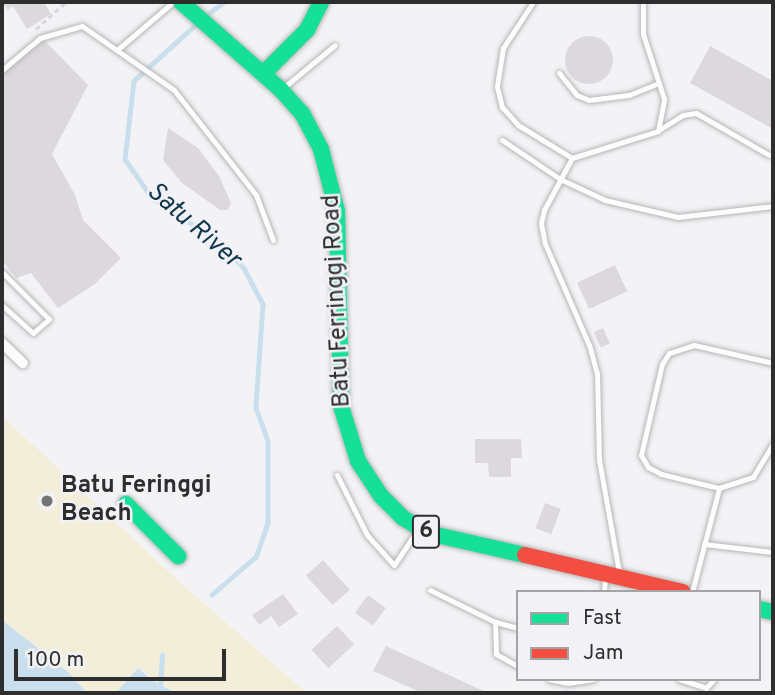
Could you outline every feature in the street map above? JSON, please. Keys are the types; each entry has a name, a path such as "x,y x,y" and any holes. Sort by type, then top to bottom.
{"main road":[{"path":"264,73 307,30 321,2"},
{"name":"Batu Ferringgi Road","path":"181,3 264,73 281,90 314,134 330,177 340,256 337,376 348,436 373,486 418,528 675,590"},
{"path":"126,504 178,556"}],"street":[{"path":"2,343 23,363"}],"lane":[{"path":"533,2 503,48 497,87 502,107 518,125 572,158"},
{"path":"643,2 643,34 664,99 658,131"},
{"path":"117,50 181,3"},
{"path":"2,70 40,38 78,25 127,55 165,80 256,195 273,240"},
{"path":"281,90 335,45"},
{"path":"559,73 577,95 602,101 659,83"},
{"path":"605,590 613,575 599,460 597,374 589,345 542,232 544,210 572,158 658,131 683,115 696,113 769,155"},
{"path":"502,140 560,178 605,200 678,217 773,206"},
{"path":"2,272 49,319 33,333 2,305"},
{"path":"773,363 694,345 669,352 662,364 641,455 648,467 661,474 719,488 753,477 773,444"},
{"path":"337,475 367,535 394,565 418,528"},
{"path":"692,590 719,488"},
{"path":"704,544 773,552"},
{"path":"430,590 495,622 516,627"},
{"path":"495,622 496,654 516,665"},
{"path":"558,681 581,681"},
{"path":"685,681 706,688 712,681"}],"sand":[{"name":"Batu Feringgi Beach","path":"2,416 184,586 307,693 176,693 138,668 116,693 87,693 68,672 2,620"}],"water":[{"path":"2,620 68,672 87,693 2,693"},
{"path":"138,668 152,680 176,693 116,693"}],"building":[{"path":"2,2 44,2 51,14 27,29 13,6 8,10"},
{"path":"589,36 606,43 613,60 606,77 589,84 572,77 565,60 572,43"},
{"path":"43,39 88,85 52,154 75,195 83,220 121,258 95,284 58,308 31,273 16,278 2,260 2,75"},
{"path":"710,46 773,81 773,129 690,83"},
{"path":"168,128 198,148 219,176 231,203 228,210 220,210 182,183 163,160"},
{"path":"615,265 627,291 589,309 577,283"},
{"path":"603,328 610,344 601,348 594,332"},
{"path":"475,439 521,439 522,458 511,458 511,477 489,477 488,463 475,463"},
{"path":"545,503 561,509 551,534 535,528"},
{"path":"323,560 350,590 333,605 306,575"},
{"path":"283,594 298,614 279,627 271,616 259,625 252,615"},
{"path":"368,595 386,608 373,626 355,613"},
{"path":"337,626 354,644 328,668 311,650"},
{"path":"386,646 488,693 422,693 373,671"}],"waterway":[{"name":"Satu River","path":"204,17 224,2"},
{"name":"Satu River","path":"198,23 134,81 125,159 152,198 217,240 244,268 263,304 256,408 268,441 268,523 256,557 212,595"},
{"name":"Satu River","path":"160,685 162,655"}],"traffic: fast":[{"path":"181,2 281,90 302,113 321,149 337,211 341,406 358,461 381,496 403,518 428,533 525,555"},
{"path":"264,73 307,30 321,2"},
{"path":"126,504 178,556"},
{"path":"761,609 773,612"}],"traffic: jam":[{"path":"525,555 674,590"}],"place":[{"name":"Batu Feringgi Beach","path":"47,501"}]}
